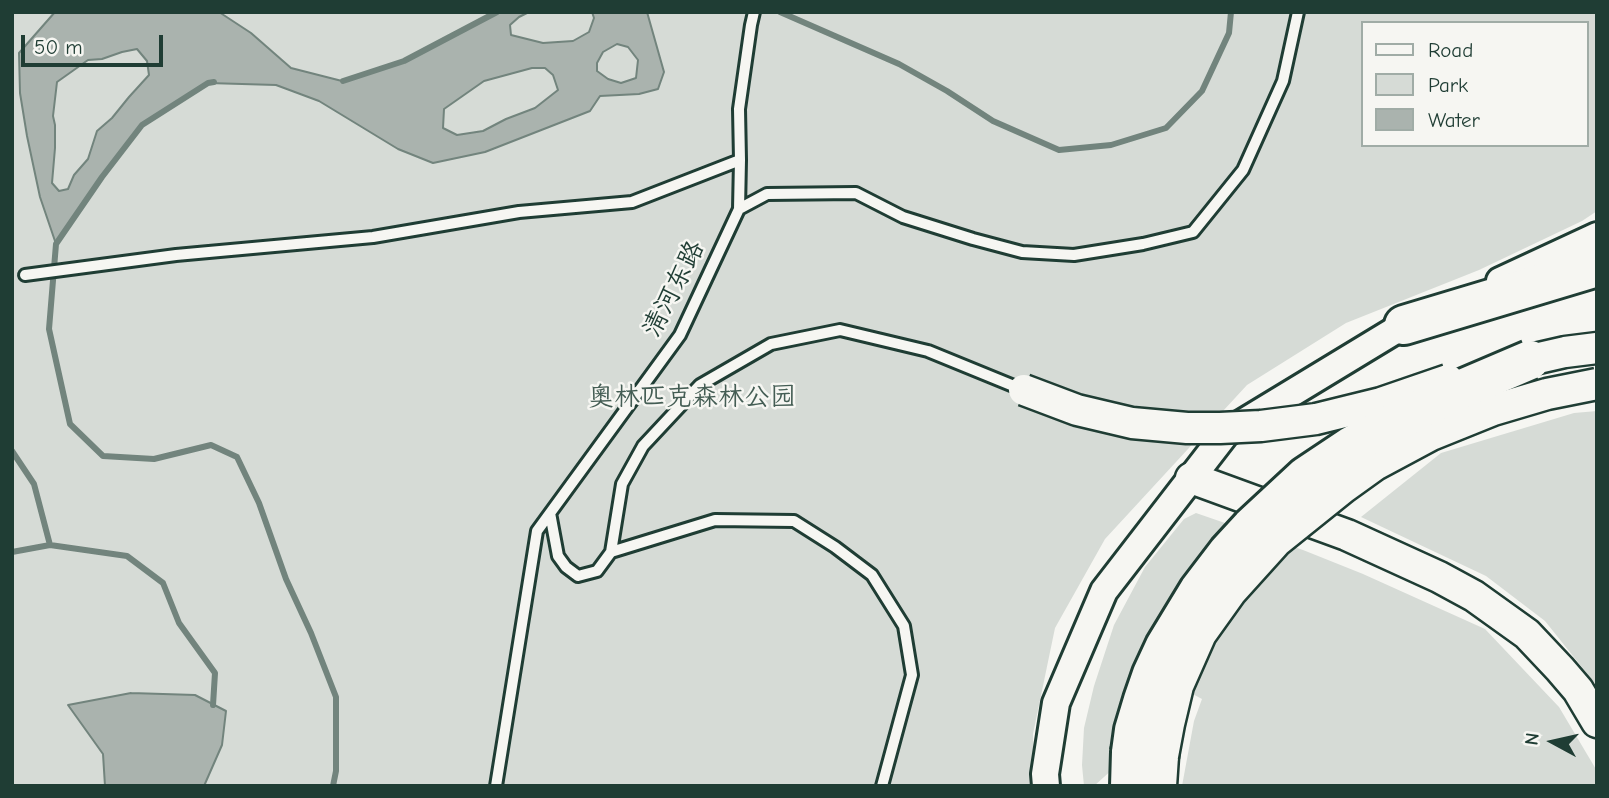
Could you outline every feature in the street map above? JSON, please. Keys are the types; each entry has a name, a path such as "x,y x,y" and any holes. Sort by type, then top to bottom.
{"highway":[{"path":"1404,325 1597,267"},
{"path":"1141,765 1134,730 1164,646 1199,590 1251,527 1306,477 1351,446 1455,392 1530,360"}],"main road":[{"path":"1024,390 1077,410 1132,423 1187,428 1261,426 1343,413 1485,370 1565,352 1597,348"},
{"path":"1161,786 1141,765 1169,724 1178,686 1201,634 1231,592 1277,541 1376,465 1431,435 1504,407 1547,394 1597,384"},
{"path":"1191,478 1347,535 1474,596 1527,634 1578,690 1597,722"}],"street":[{"path":"1045,786 1056,703 1104,591 1226,433 1404,325 1597,236"}],"lane":[{"name":"清河东路","path":"496,786 537,531 680,335 739,209 739,109 754,12"},
{"path":"739,209 767,194 856,193 903,217 973,239 1022,252 1074,255 1143,244 1193,232 1243,170 1283,81 1298,12"},
{"path":"25,275 176,255 373,237 519,212 632,202 740,160"},
{"path":"550,513 558,556 566,567 578,576 597,571 611,552 622,484 643,446 700,385 771,344 840,330 928,351 1024,390"},
{"path":"611,552 715,520 794,520 872,575 904,625 912,675 882,786"}],"green space":[{"name":"奥林匹克森林公园","path":"12,12 1597,12 1597,211 1582,221 1479,270 1346,323 1247,385 1105,539 1055,628 1033,734 1034,786 12,786"},
{"path":"1597,411 1597,686 1545,621 1486,576 1361,517 1441,453 1574,413"},
{"path":"1196,513 1363,574 1485,629 1559,707 1597,771 1597,786 1182,786 1194,721 1202,699 1138,665 1114,768 1094,786 1084,786 1084,728 1094,686 1114,625 1145,567 1184,519"}],"water":[{"path":"55,12 219,12 251,33 291,68 342,81 404,61 497,12 529,12 510,25 511,35 543,43 573,41 589,32 594,18 592,12 647,12 664,72 658,89 639,94 600,96 590,111 485,152 433,163 398,149 319,101 276,85 208,83 142,125 56,244 40,197 27,136 20,93 19,53","holes":["617,44 628,47 638,60 636,78 621,83 608,79 597,71 597,63 603,52","137,49 147,61 149,75 112,118 97,131 88,159 74,175 68,189 59,191 52,183 55,148 53,116 57,82 88,60 102,59","532,68 545,68 553,75 558,90 535,108 483,131 457,135 443,128 444,109 484,81"]},
{"path":"131,693 195,695 226,711 222,745 204,786 105,786 103,754 68,705"}],"waterway":[{"path":"343,81 404,61 497,12"},
{"path":"780,12 899,64 993,121 1059,150 1111,145 1166,128 1202,91 1229,33 1231,12"},
{"path":"214,82 208,83 142,125 56,244 49,329 70,424 103,456 154,459 211,445 237,457 259,503 286,579 336,697 336,771 333,786"},
{"path":"12,451 34,484 50,545 127,556 163,583 179,623 215,673 213,705"},
{"path":"12,552 50,545"}]}
